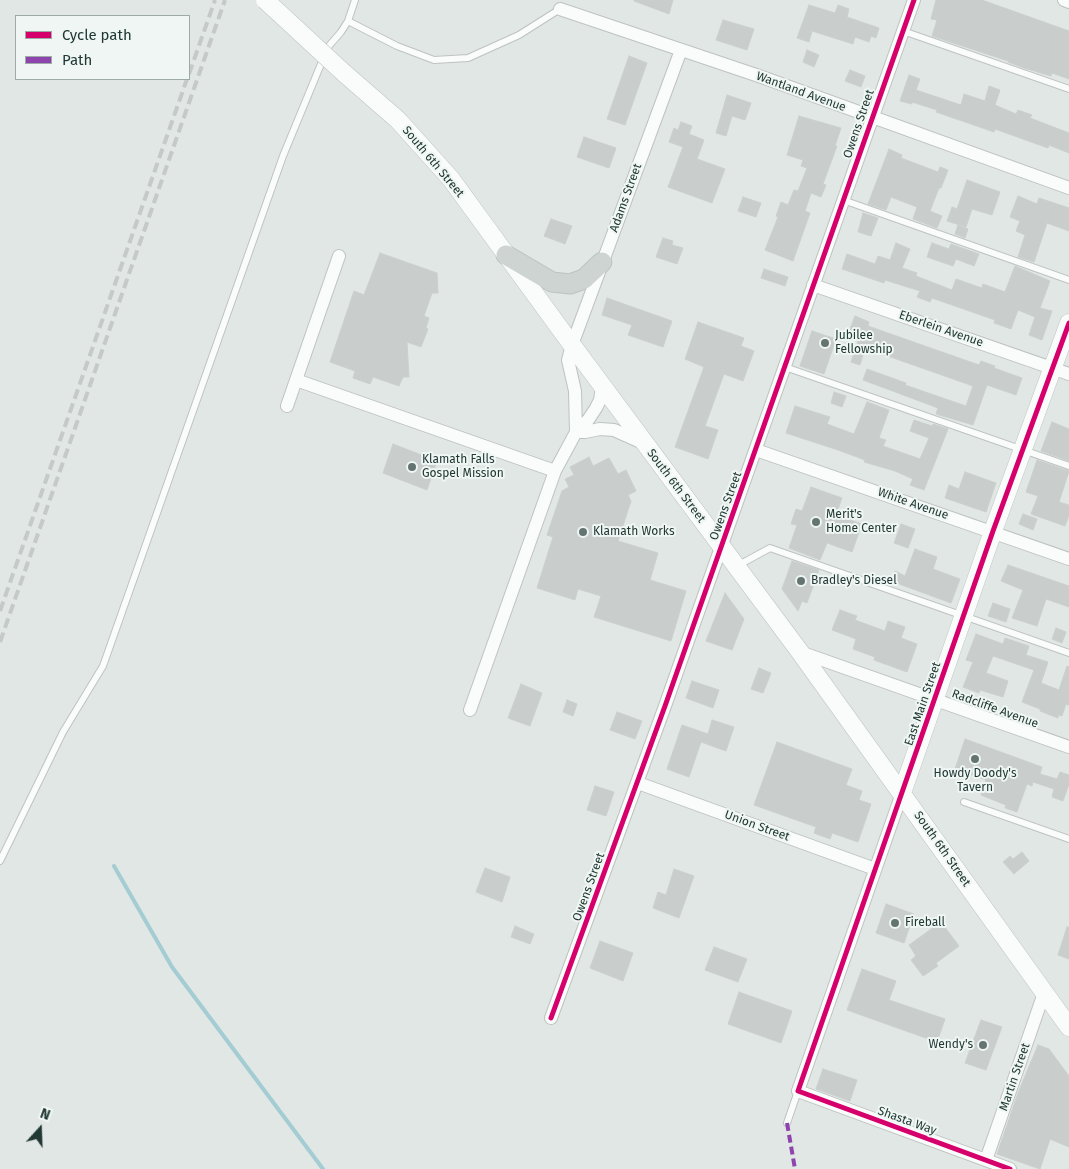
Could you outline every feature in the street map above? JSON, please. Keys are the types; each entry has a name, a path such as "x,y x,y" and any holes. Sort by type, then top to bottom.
{"main road":[{"name":"South 6th Street","path":"265,0 398,120 451,179 800,652 1069,1027"},
{"path":"506,255 552,282 570,284 584,279 602,262"},
{"name":"East Main Street","path":"902,793 1023,450 1061,371 1069,323"}],"street":[{"name":"Owens Street","path":"552,1018 722,548 914,0"},
{"path":"1064,0 1069,2"},
{"name":"Wantland Avenue","path":"560,9 872,117 1069,188"},
{"name":"Adams Street","path":"576,432 575,391 568,360 572,345 681,50"},
{"path":"287,406 339,256"},
{"name":"Eberlein Avenue","path":"814,285 1061,371"},
{"path":"296,380 555,472"},
{"path":"470,710 555,472 576,432 588,420 596,408 600,400 602,386"},
{"path":"576,432 600,429 614,430 646,445"},
{"name":"White Avenue","path":"756,450 1069,559"},
{"name":"Radcliffe Avenue","path":"800,652 1069,746"},
{"name":"Union Street","path":"638,783 875,869"},
{"name":"East Main Street","path":"798,1091 902,793"},
{"name":"Martin Street","path":"986,1160 1044,993"},
{"name":"Shasta Way","path":"798,1091 1010,1169"}],"lane":[{"path":"0,861 63,732 103,666 283,156 328,47 348,21 355,0"},
{"path":"348,21 397,46 434,60 468,58 519,35 560,9"},
{"path":"903,31 1069,89"},
{"path":"843,200 1069,280"},
{"path":"785,367 1069,466"},
{"path":"736,566 770,548 1069,653"},
{"path":"964,802 1069,839"},
{"path":"787,1123 798,1091"}],"building":[{"path":"634,0 673,0 669,14"},
{"path":"936,0 982,0 1069,31 1069,79 1052,73 1051,76 1024,68 932,36 937,20 931,19"},
{"path":"809,5 835,13 838,5 849,9 847,17 879,28 876,38 871,36 869,42 855,37 853,44 812,31 809,42 797,38"},
{"path":"723,20 754,29 747,50 716,40"},
{"path":"807,50 819,55 814,67 803,62"},
{"path":"629,56 647,63 625,125 607,119"},
{"path":"850,70 865,76 861,87 845,81"},
{"path":"909,75 920,79 916,90 961,105 964,94 985,101 989,86 1000,90 995,105 1016,114 1018,110 1032,115 1030,118 1069,133 1069,153 1049,145 1048,148 995,129 994,132 912,102 912,104 900,101"},
{"path":"727,95 751,103 745,120 732,116 726,136 716,133"},
{"path":"799,116 841,128 835,146 837,146 823,184 826,185 821,197 811,193 805,211 810,213 793,261 765,250 778,217 776,216 781,202 788,205 794,190 798,191 807,168 801,166 803,160 787,155"},
{"path":"681,122 692,126 689,134 704,140 697,159 725,169 712,203 668,187 683,147 669,142 674,128 678,130"},
{"path":"584,137 616,148 609,168 577,157"},
{"path":"889,149 902,155 901,158 938,172 940,167 948,170 930,211 942,216 937,228 913,219 917,207 891,197 886,210 868,204"},
{"path":"967,180 1000,192 992,215 972,209 966,227 947,221 952,207 957,209"},
{"path":"1018,196 1037,204 1039,198 1069,208 1069,231 1047,223 1034,262 1018,257 1025,235 1016,231 1020,221 1010,217"},
{"path":"743,197 761,203 756,217 738,211"},
{"path":"863,213 878,218 871,236 858,232"},
{"path":"551,219 572,226 565,244 544,236"},
{"path":"958,225 968,229 965,238 955,234"},
{"path":"663,238 673,241 672,245 683,248 677,264 656,257"},
{"path":"896,243 910,249 902,268 917,273 916,276 952,290 956,279 982,288 983,284 1005,292 1015,266 1050,281 1040,308 1052,311 1042,340 1029,335 1035,317 1018,310 1011,329 994,323 995,320 932,298 930,302 917,297 920,291 885,280 884,283 842,269 847,254 875,264 878,256 890,260"},
{"path":"932,243 949,249 951,244 979,254 974,266 956,259 953,266 927,257"},
{"path":"380,253 437,273 438,293 432,293 424,316 429,318 426,328 428,329 421,347 407,342 409,377 403,377 399,386 373,377 370,384 353,378 355,371 330,362 354,291 364,295"},
{"path":"764,269 788,277 785,286 761,278"},
{"path":"607,298 672,321 663,347 628,335 632,325 602,315"},
{"path":"855,316 869,322 868,326 979,365 981,361 1022,378 1016,395 987,385 973,425 936,414 938,408 863,380 867,369 906,383 905,385 966,406 973,386 865,348 860,365 851,362 858,341 847,337"},
{"path":"698,322 744,338 741,346 754,351 743,381 724,374 705,426 718,430 708,459 675,447 704,367 685,359"},
{"path":"812,331 836,339 824,374 800,366"},
{"path":"834,392 846,396 842,407 831,403"},
{"path":"867,402 889,410 879,438 886,440 883,446 920,459 929,438 910,431 914,420 948,429 924,490 910,485 913,479 895,471 864,462 865,460 786,433 795,406 830,417 827,424 854,434"},
{"path":"1052,422 1069,429 1069,461 1041,451"},
{"path":"393,444 437,461 427,490 383,473"},
{"path":"589,457 593,466 609,458 618,474 626,470 636,491 628,495 631,501 618,541 658,553 650,580 686,591 671,641 594,617 601,596 578,589 575,600 537,588 553,537 547,535 562,491 569,487 565,479 574,475 570,467"},
{"path":"1037,460 1069,471 1059,502 1069,505 1069,515 1065,526 1031,514 1038,496 1026,492"},
{"path":"965,472 996,483 986,512 945,498 949,485 959,489"},
{"path":"811,487 842,498 836,515 862,524 852,552 827,543 820,560 789,548 797,525 791,524 796,509 802,511"},
{"path":"1023,514 1037,519 1033,530 1019,524"},
{"path":"901,524 915,529 908,548 894,543"},
{"path":"915,549 937,557 933,569 960,579 951,603 891,581 895,571 905,576"},
{"path":"792,561 819,570 807,603 802,601 798,611 782,589"},
{"path":"1008,565 1069,586 1069,607 1046,599 1037,626 1012,618 1023,590 1001,581"},
{"path":"725,593 744,619 732,650 706,641"},
{"path":"993,603 1010,609 1006,622 988,616"},
{"path":"840,610 857,616 855,620 885,631 888,621 905,627 901,638 917,644 907,672 874,660 875,657 853,649 856,639 832,630"},
{"path":"1056,628 1066,632 1062,643 1052,639"},
{"path":"976,634 1003,644 1005,638 1029,646 1026,655 1048,662 1041,683 1059,690 1067,666 1069,667 1069,705 1066,704 1062,716 1058,715 1058,718 1022,702 1034,670 993,656 986,673 1008,681 1003,697 980,690 979,693 963,687 973,662 966,660"},
{"path":"759,668 771,673 763,693 751,689"},
{"path":"692,681 719,690 713,708 686,698"},
{"path":"521,684 542,693 530,726 508,718"},
{"path":"567,700 577,704 573,716 563,712"},
{"path":"617,712 642,721 635,739 610,730"},
{"path":"712,720 734,727 726,751 701,742 689,777 667,769 682,725 708,734"},
{"path":"965,739 1042,767 1040,774 1057,779 1060,772 1069,775 1069,784 1063,801 1052,797 1054,789 1033,782 1032,786 1027,784 1017,812 1005,808 1006,805 981,795 986,780 955,769"},
{"path":"777,742 852,769 846,785 862,791 859,800 871,804 858,842 832,833 830,839 814,833 816,827 754,805"},
{"path":"595,786 614,792 606,816 587,810"},
{"path":"1022,852 1029,861 1014,874 1003,862 1010,856 1013,859"},
{"path":"485,868 510,877 502,902 476,892"},
{"path":"674,869 694,876 679,918 653,908 658,892 666,895"},
{"name":"Fireball","path":"886,904 914,914 904,943 876,933"},
{"path":"941,922 959,946 936,963 938,966 923,976 911,960 916,956 909,945"},
{"path":"515,926 534,934 530,944 511,937"},
{"path":"1067,927 1069,927 1069,959 1058,955"},
{"path":"600,941 633,953 623,981 590,968"},
{"path":"714,947 747,959 738,982 705,970"},
{"path":"862,969 896,981 889,1000 945,1019 937,1042 847,1010"},
{"path":"739,992 792,1011 781,1043 728,1024"},
{"name":"Wendy's","path":"981,1020 1002,1027 986,1070 965,1063"},
{"path":"1038,1045 1049,1049 1069,1076 1069,1147 1050,1139 1040,1169 997,1154 1018,1093"},
{"path":"823,1069 857,1080 850,1101 816,1089"}],"waterway":[{"path":"114,866 172,967 323,1169"}],"railway":[{"path":"190,71 215,0"},
{"path":"0,642 225,0"},
{"path":"0,611 187,80"}],"marked path":[{"path":"787,1123 795,1169"}],"cycle path":[{"path":"551,1018 665,706 914,0"},
{"path":"1010,1169 798,1091 993,531 1069,323"}],"place":[{"name":"Jubilee Fellowship","path":"825,343"},
{"name":"Klamath Falls Gospel Mission","path":"412,467"},
{"name":"Merit's Home Center","path":"816,522"},
{"name":"Klamath Works","path":"583,532"},
{"name":"Bradley's Diesel","path":"801,581"},
{"name":"Howdy Doody's Tavern","path":"975,759"},
{"name":"Fireball","path":"895,923"},
{"name":"Wendy's","path":"983,1045"}]}
